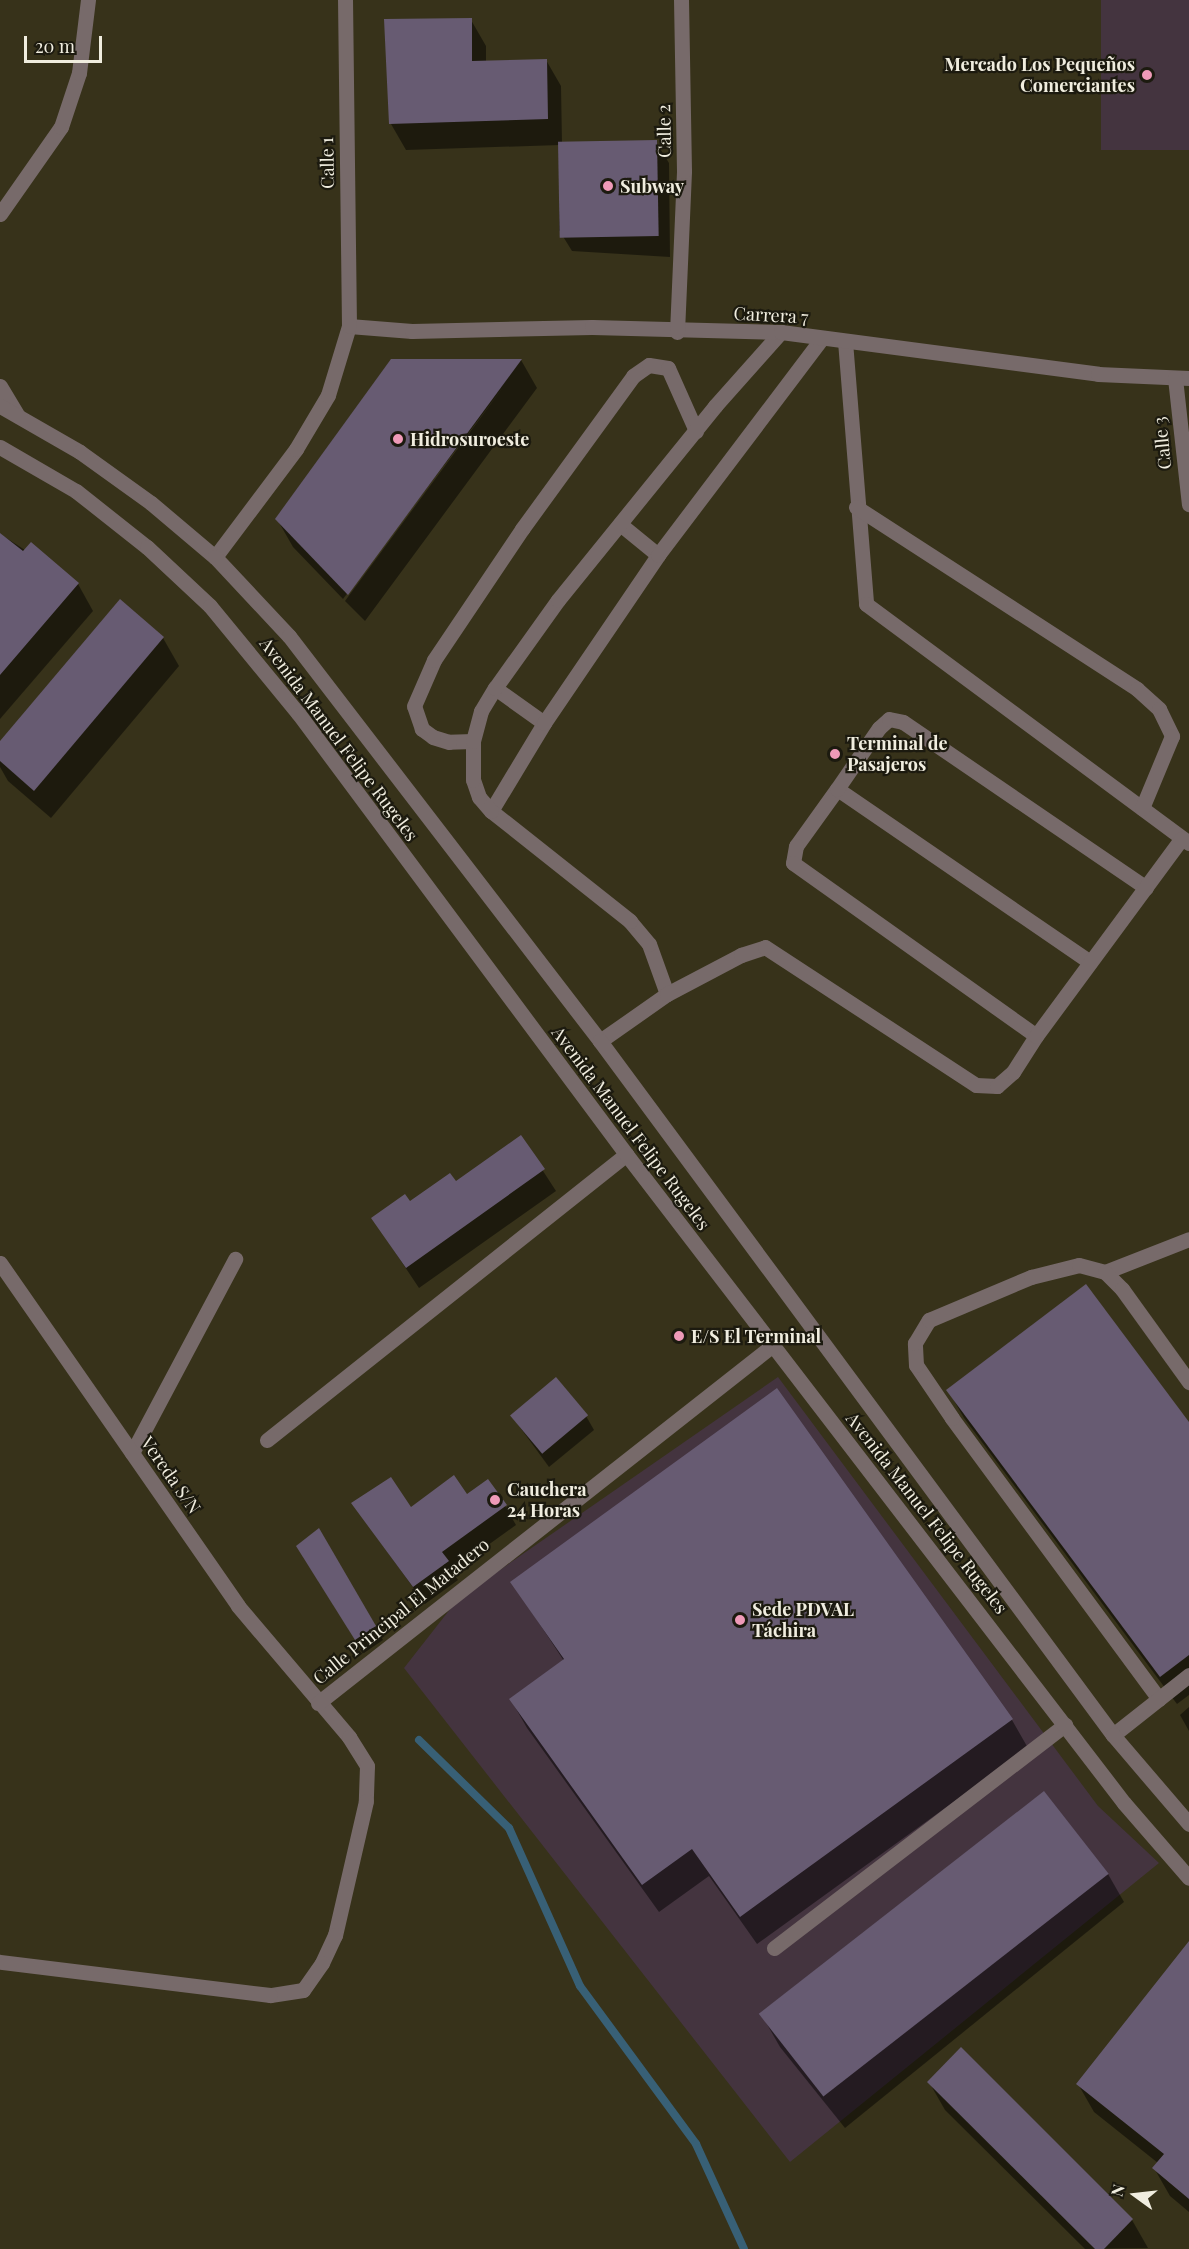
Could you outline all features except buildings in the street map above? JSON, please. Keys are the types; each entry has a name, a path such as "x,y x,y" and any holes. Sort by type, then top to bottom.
{"street":[{"path":"0,214 61,127 79,73 88,0"},
{"name":"Calle 1","path":"215,557 296,449 328,395 349,326 345,0"},
{"name":"Calle 2","path":"677,332 684,171 681,0"},
{"name":"Carrera 7","path":"349,326 412,331 592,327 677,332 781,332 1098,374 1182,378"},
{"path":"667,994 649,944 630,921 491,811 479,797 473,780 473,741 481,711 558,600 696,431 781,332"},
{"path":"491,811 544,723 658,555 822,338"},
{"path":"600,1041 639,1011 667,994 741,954 765,947 976,1085 997,1086 1013,1072 1036,1036 1090,962 1185,841 866,604 856,507 845,341"},
{"path":"473,741 449,742 433,737 422,729 414,706 434,660 522,529 633,376 649,365 668,368 696,431"},
{"name":"Calle 3","path":"1182,378 1189,504"},
{"path":"0,386 18,416"},
{"name":"Avenida Manuel Felipe Rugeles","path":"0,406 151,502 215,557 289,636 600,1041 1113,1735 1189,1824"},
{"name":"Avenida Manuel Felipe Rugeles","path":"0,447 76,491 147,547 210,606 298,713 626,1154 1124,1803 1189,1878"},
{"path":"856,507 1137,689 1160,709 1172,736 1142,808"},
{"path":"620,524 658,555"},
{"path":"495,688 544,723"},
{"path":"1036,1036 793,863 796,846 879,728 889,719 903,722 1146,888"},
{"path":"837,789 1090,962"},
{"path":"267,1440 626,1154"},
{"path":"1105,1272 1189,1239"},
{"path":"132,1453 235,1259"},
{"name":"Vereda S/N","path":"0,1263 238,1606 318,1703"},
{"path":"1159,1699 916,1365 915,1343 929,1320 1031,1276 1079,1265 1105,1272 1122,1289 1189,1382"},
{"name":"Calle Principal El Matadero","path":"0,1962 270,1995 303,1990 322,1963 334,1935 366,1790 368,1766 349,1737 318,1703 772,1345"},
{"path":"1113,1735 1189,1675"},
{"path":"774,1948 1065,1725"}],"shaded area":[{"name":"Mercado Los Pequeños Comerciantes","path":"1101,0 1189,0 1189,150 1101,150"},
{"path":"778,1377 1098,1806 1159,1863 790,2162 404,1668 458,1599"}],"waterway":[{"path":"419,1740 509,1828 580,1986 696,2144 744,2249"}],"place":[{"name":"Mercado Los Pequeños Comerciantes","path":"1147,75"},
{"name":"Subway","path":"608,186"},
{"name":"Hidrosuroeste","path":"398,439"},
{"name":"Terminal de Pasajeros","path":"835,754"},
{"name":"E/S El Terminal","path":"679,1336"},
{"name":"Cauchera 24 Horas","path":"495,1500"},
{"name":"Sede PDVAL Táchira","path":"740,1620"}]}
